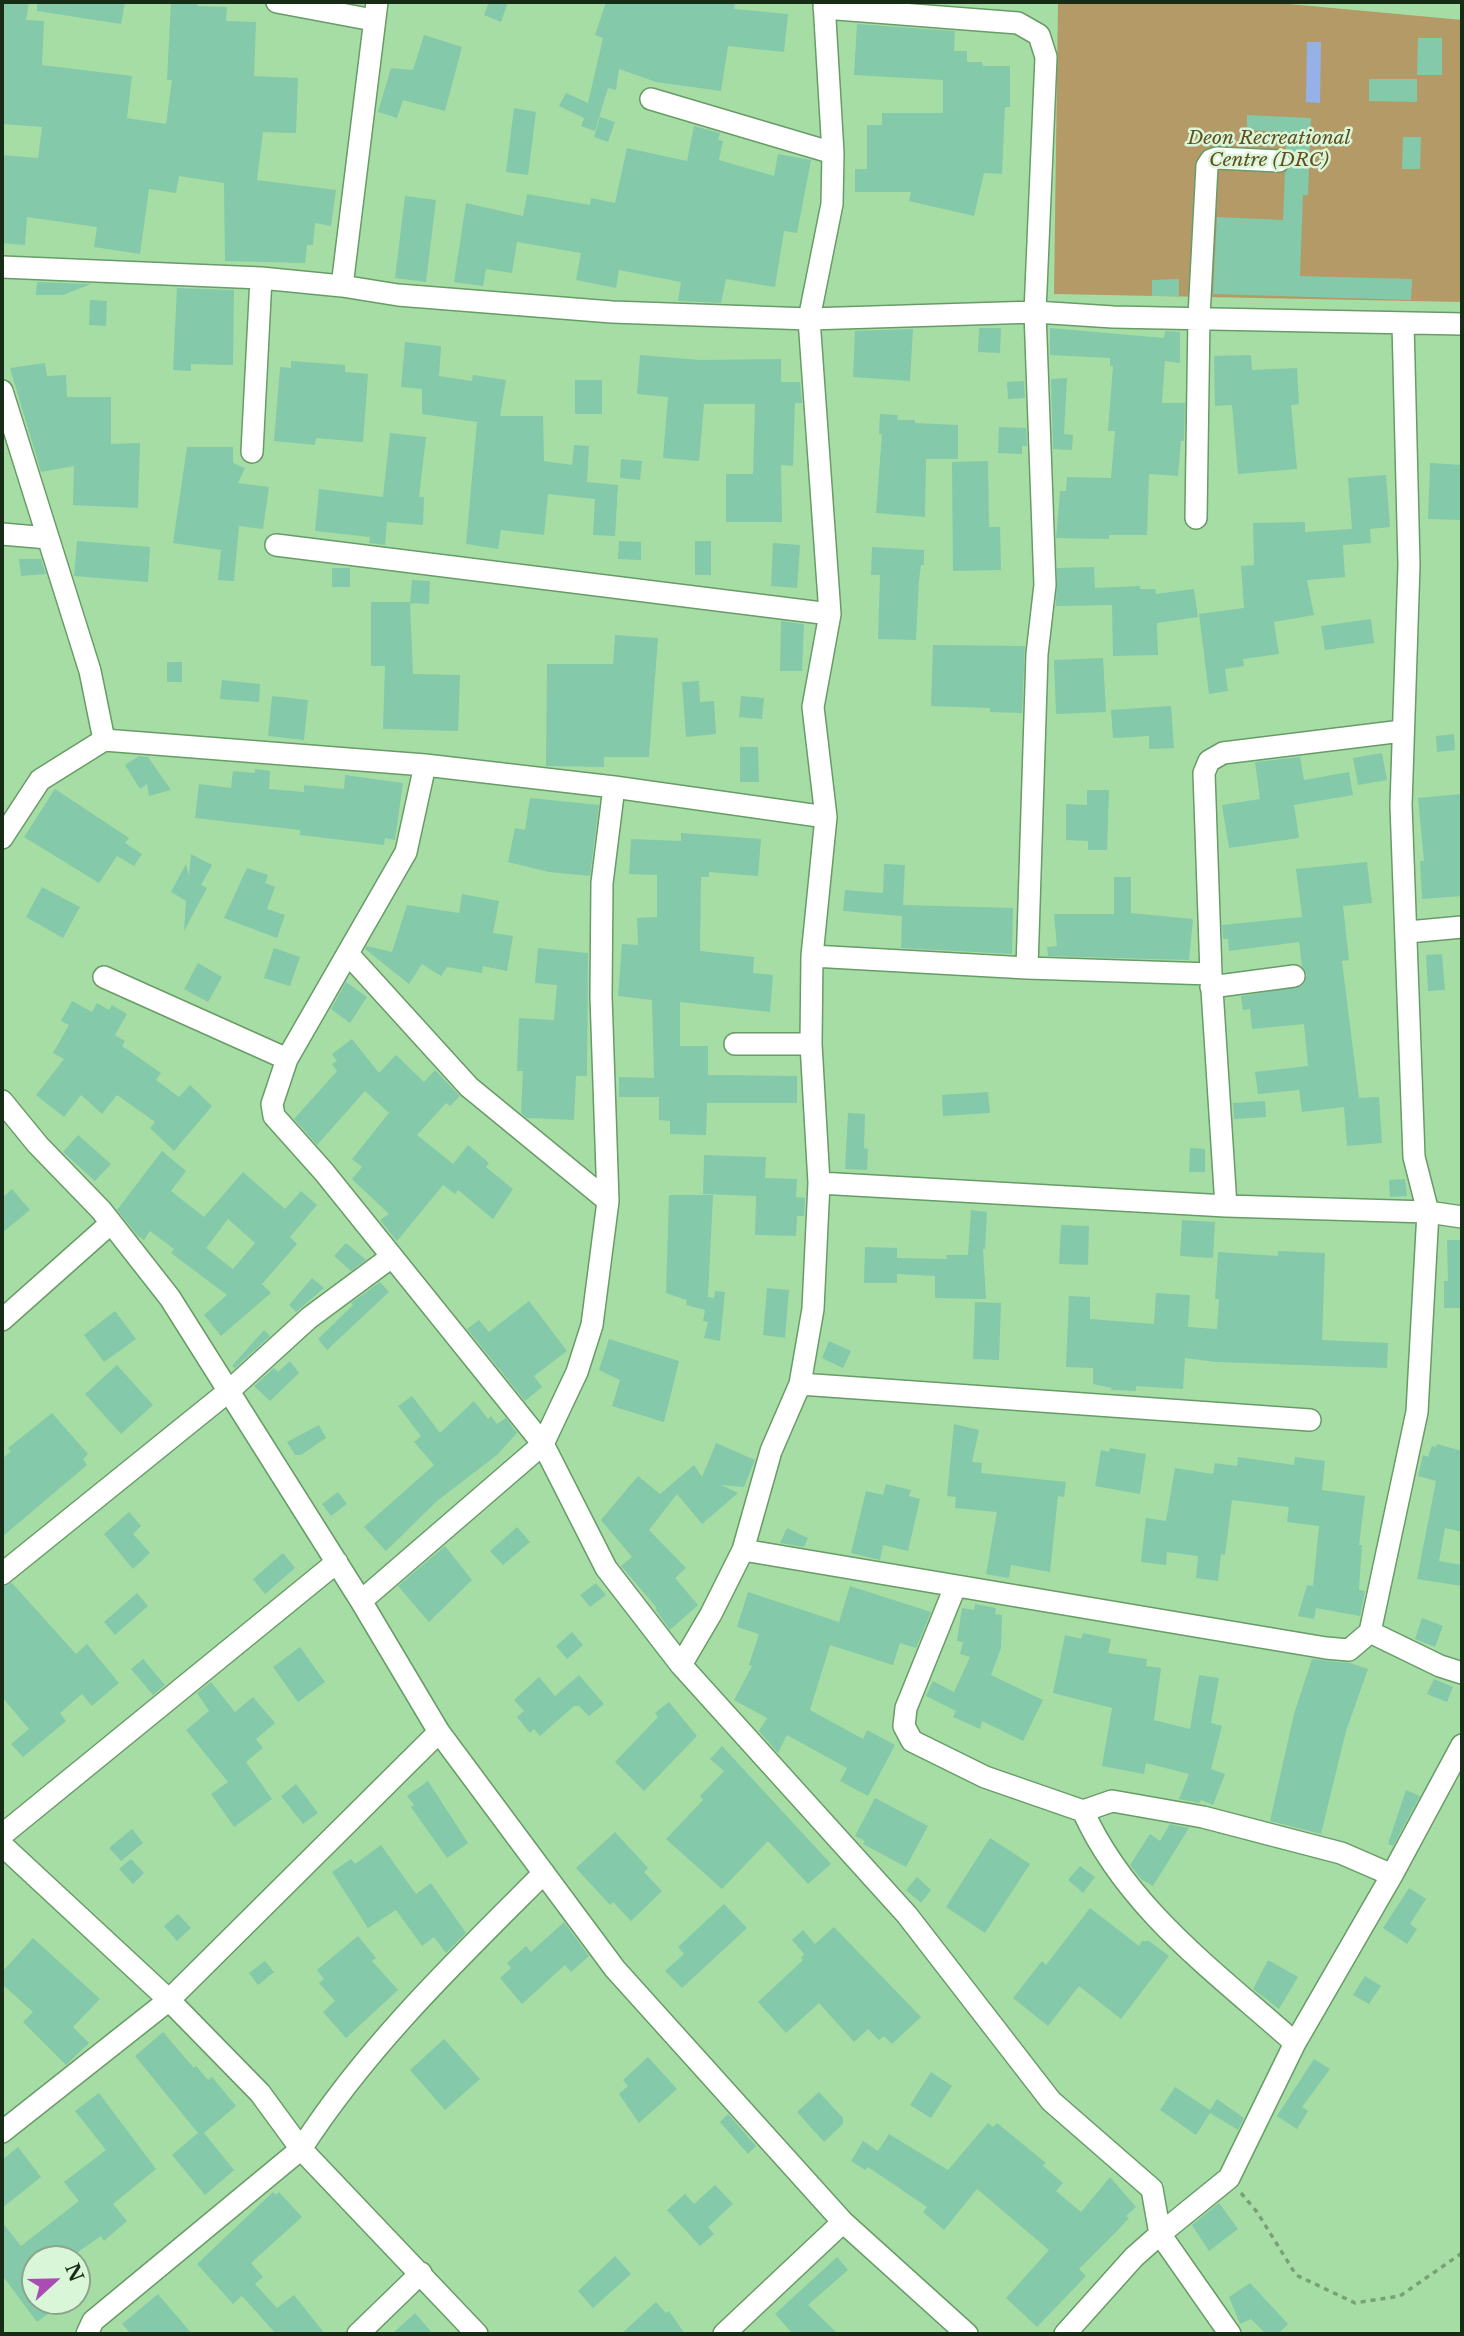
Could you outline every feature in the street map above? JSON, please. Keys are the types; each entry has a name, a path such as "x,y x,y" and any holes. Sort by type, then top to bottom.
{"street":[{"path":"277,2 375,11 342,286"},
{"path":"681,1665 711,1614 743,1550 771,1451 800,1384 813,1310 819,1183 811,1044 811,956 826,817 813,707 830,614 809,319 832,204 833,153 824,5 1018,23 1039,35 1046,57 1035,312 1045,585 1037,653 1027,968"},
{"path":"651,99 833,153"},
{"path":"1196,518 1199,316 1207,166 1217,158 1279,161"},
{"path":"2,267 261,278 342,286 398,296 477,303 809,319 1035,312 1113,317 1199,316 1462,324"},
{"path":"252,452 261,278"},
{"path":"743,1550 1326,1648 1349,1650 1370,1632 1417,1412 1428,1212 1414,1157 1408,932 1401,805 1409,565 1403,323"},
{"path":"2,391 90,671 104,740"},
{"path":"2,534 48,538"},
{"path":"276,545 830,614"},
{"path":"1226,1206 1211,980 1204,773 1209,761 1223,753 1402,731"},
{"path":"2,838 40,780 104,740 425,765 614,787 826,817"},
{"path":"425,765 406,852 287,1059 272,1104 274,1116 324,1172 390,1258 542,1444 607,1568 681,1665 907,1915 1051,2101 1152,2189 1160,2234 1230,2334"},
{"path":"361,1601 542,1444 577,1372 592,1325 608,1201 601,996 602,883 614,787"},
{"path":"1408,932 1462,927"},
{"path":"349,955 469,1087 608,1201"},
{"path":"811,956 1211,980 1294,976"},
{"path":"104,977 287,1059"},
{"path":"735,1044 811,1044"},
{"path":"2,1101 38,1145 111,1223 170,1298 337,1562 439,1732 615,1969 843,2222 967,2334"},
{"path":"819,1183 1226,1206 1428,1212 1462,1217"},
{"path":"2,1320 111,1223"},
{"path":"2,1574 230,1390 309,1318 390,1258"},
{"path":"800,1384 1310,1420"},
{"path":"2,1835 337,1562"},
{"path":"956,1587 906,1708 904,1726 912,1741 985,1777 1083,1811 1112,1801 1203,1816 1341,1853 1392,1875"},
{"path":"1370,1632 1440,1666 1462,1673"},
{"path":"2,2132 169,2000 439,1732"},
{"path":"1065,2334 1134,2257 1229,2178 1295,2043 1392,1875 1462,1745"},
{"path":"1083,1811 1095,1839 1145,1909 1295,2043"},
{"path":"2,1845 169,2000 260,2093 301,2149 477,2334"},
{"path":"87,2334 93,2320 301,2149 336,2095 422,1996 544,1873"},
{"path":"724,2334 843,2222"},
{"path":"358,2334 421,2273"}],"path":[{"path":"1229,2178 1257,2212 1296,2275 1354,2304 1400,2297 1462,2253"}],"green space":[{"name":"Deon Recreational Centre (DRC)","path":"1058,2 1268,2 1462,20 1462,302 1054,294"}],"water":[{"path":"1307,42 1321,42 1320,103 1306,102"}],"building":[{"path":"2,2 29,2 26,20 44,21 42,65 132,76 127,118 166,124 172,80 167,80 171,2 198,2 197,6 227,7 226,21 256,22 254,76 298,78 296,133 263,132 257,180 336,190 331,226 315,223 313,245 307,245 305,263 225,261 224,183 179,176 176,193 149,189 140,254 94,247 97,227 27,217 25,245 2,243 2,155 38,158 42,127 2,124"},
{"path":"37,2 125,2 121,24 37,11"},
{"path":"489,2 508,2 501,22 484,15"},
{"path":"606,2 735,2 734,9 788,14 784,52 728,46 721,91 656,82 619,69 616,90 608,88 595,131 581,126 584,118 559,106 566,93 588,103 603,38 595,35"},
{"path":"857,24 955,31 954,51 967,51 967,62 982,62 983,66 1010,66 1010,107 1005,107 1002,174 984,173 974,216 909,201 911,192 855,192 855,169 867,169 867,125 882,125 882,113 943,113 943,80 854,75"},
{"path":"424,35 462,47 445,111 403,100 397,118 378,112 391,68 413,70"},
{"path":"1418,38 1442,38 1442,75 1417,75"},
{"path":"1369,79 1417,79 1417,102 1369,101"},
{"path":"514,108 536,112 528,175 506,172"},
{"path":"1247,115 1311,118 1308,195 1303,195 1300,276 1412,279 1411,300 1213,294 1217,217 1283,220 1285,173 1292,161 1286,150 1286,132 1247,130"},
{"path":"600,117 615,122 608,142 594,137"},
{"path":"694,126 720,133 718,140 723,141 719,160 774,176 778,154 811,160 797,233 784,231 775,287 726,279 721,303 678,301 681,282 619,270 616,288 576,280 581,253 517,242 512,273 486,269 483,286 454,282 466,203 523,216 527,194 590,205 591,198 615,203 627,148 687,161"},
{"path":"1403,137 1421,137 1420,169 1402,169"},
{"path":"405,196 436,200 426,282 395,278"},
{"path":"1179,279 1179,296 1152,296 1152,280"},
{"path":"37,282 91,284 63,295 36,295"},
{"path":"177,288 234,290 233,365 191,364 191,371 173,370"},
{"path":"90,300 107,301 106,326 89,325"},
{"path":"979,328 1001,328 1000,353 978,352"},
{"path":"1050,328 1164,338 1165,331 1180,332 1180,363 1165,361 1162,403 1185,403 1184,441 1181,441 1178,476 1149,474 1147,535 1109,535 1109,539 1056,538 1060,491 1066,491 1067,477 1111,478 1115,431 1108,431 1113,366 1110,366 1110,358 1050,355"},
{"path":"913,329 910,381 853,377 855,331"},
{"path":"405,342 441,346 439,376 472,381 473,375 506,380 500,416 543,416 544,461 572,465 574,445 589,446 587,482 618,485 615,536 593,535 595,499 548,494 544,535 501,530 498,549 466,544 477,422 422,414 422,389 401,387"},
{"path":"640,355 700,360 781,359 781,382 800,382 802,403 795,403 793,466 781,465 782,522 726,522 726,474 753,474 755,404 704,404 699,461 663,458 668,397 637,394"},
{"path":"1251,355 1252,370 1297,368 1299,404 1291,405 1297,469 1238,474 1232,405 1215,406 1214,356"},
{"path":"291,361 345,365 345,372 368,374 363,442 316,438 315,445 274,441 280,367 291,368"},
{"path":"45,363 47,376 66,375 67,397 111,397 111,444 140,443 138,508 73,505 74,466 41,472 10,368"},
{"path":"1067,378 1064,434 1073,435 1072,450 1053,449 1051,379"},
{"path":"575,380 602,380 602,414 575,414"},
{"path":"1024,381 1025,398 1008,399 1007,382"},
{"path":"880,414 898,415 897,420 915,420 915,423 958,425 958,459 926,459 925,517 876,513 882,434 879,434"},
{"path":"999,427 1026,428 1027,446 1022,446 1022,454 998,453"},
{"path":"390,433 426,437 419,497 424,497 423,525 387,522 385,545 369,543 370,537 315,531 319,489 383,497"},
{"path":"187,447 233,447 233,463 245,468 238,483 269,487 263,529 239,526 234,581 218,580 221,550 173,543"},
{"path":"621,459 642,461 640,480 620,478"},
{"path":"988,461 989,527 1000,527 1001,570 953,571 952,462"},
{"path":"1430,463 1462,465 1462,520 1428,519"},
{"path":"1386,475 1390,527 1370,529 1371,543 1343,545 1345,577 1307,580 1314,615 1274,622 1279,654 1243,659 1244,666 1225,669 1228,691 1209,694 1199,614 1244,608 1241,566 1254,565 1253,523 1305,522 1305,532 1352,529 1348,478"},
{"path":"77,541 150,547 148,582 74,576"},
{"path":"619,541 641,542 641,560 618,559"},
{"path":"695,541 711,541 711,575 695,575"},
{"path":"773,543 800,545 797,588 771,586"},
{"path":"872,547 924,550 924,565 921,565 919,580 916,640 878,639 880,575 871,575"},
{"path":"19,559 41,559 46,574 21,576"},
{"path":"1094,567 1095,588 1140,586 1140,589 1155,589 1156,594 1194,589 1198,617 1157,623 1158,655 1113,656 1112,605 1056,606 1057,568"},
{"path":"332,568 350,568 350,587 332,587"},
{"path":"412,580 430,581 429,604 410,603"},
{"path":"371,602 410,602 413,674 460,675 458,731 383,729 385,666 371,666"},
{"path":"1371,619 1374,643 1325,650 1321,626"},
{"path":"781,621 804,624 802,671 780,671"},
{"path":"615,635 658,638 649,757 604,757 604,767 546,766 547,664 613,664"},
{"path":"933,645 1025,646 1022,713 990,712 990,708 931,706"},
{"path":"1103,658 1106,712 1056,714 1054,660"},
{"path":"167,662 182,662 182,682 167,682"},
{"path":"222,680 260,684 259,702 220,699"},
{"path":"699,681 700,702 714,701 716,734 686,737 682,682"},
{"path":"272,696 308,700 304,740 268,736"},
{"path":"741,696 764,698 762,719 739,717"},
{"path":"1171,706 1174,748 1149,749 1149,736 1113,738 1111,710"},
{"path":"1454,734 1455,750 1437,752 1436,736"},
{"path":"740,747 758,747 759,782 740,782"},
{"path":"1382,753 1387,780 1358,785 1353,758"},
{"path":"139,756 148,757 171,790 149,796 147,784 140,789 125,765"},
{"path":"1300,757 1304,780 1349,772 1353,795 1294,805 1299,838 1229,848 1222,805 1260,799 1255,762"},
{"path":"255,769 270,771 269,789 304,792 304,785 344,789 345,775 403,783 395,840 385,838 384,845 300,835 300,830 195,818 199,784 231,788 233,771 255,773"},
{"path":"55,789 129,838 125,843 142,854 134,866 117,856 99,883 24,837"},
{"path":"1087,790 1109,790 1107,850 1088,850 1088,841 1066,840 1066,804 1087,805"},
{"path":"1462,794 1462,896 1422,899 1420,861 1424,861 1418,798"},
{"path":"530,798 599,805 590,876 549,872 508,862 515,828 525,830"},
{"path":"681,833 761,839 758,876 709,872 709,877 701,877 700,951 754,957 753,973 773,975 770,1012 680,1002 680,1046 708,1046 708,1075 797,1076 797,1103 707,1103 706,1135 670,1134 670,1121 659,1120 659,1097 619,1097 619,1077 654,1078 652,1000 618,996 622,944 638,945 637,918 657,917 657,875 629,874 631,839 681,841"},
{"path":"191,854 212,865 201,885 207,888 184,931 186,901 171,892 186,864 189,876"},
{"path":"1367,862 1372,903 1343,906 1349,960 1342,961 1359,1098 1379,1097 1382,1143 1347,1146 1344,1107 1302,1112 1299,1090 1258,1094 1255,1072 1308,1066 1304,1024 1252,1029 1250,1009 1243,1010 1241,996 1302,986 1307,975 1302,966 1299,942 1229,951 1228,939 1223,939 1222,925 1302,917 1296,869"},
{"path":"884,864 905,865 903,905 1013,908 1012,954 901,948 902,916 843,911 845,890 883,893"},
{"path":"247,868 268,875 265,883 275,887 267,909 285,915 277,938 224,918"},
{"path":"1114,877 1131,877 1131,913 1193,919 1189,960 1048,956 1047,947 1057,946 1054,914 1114,914"},
{"path":"42,887 80,907 63,938 26,917"},
{"path":"462,894 499,901 493,933 513,936 507,971 483,966 482,973 447,967 441,976 422,964 409,984 365,949 367,946 392,952 407,905 459,913"},
{"path":"274,948 300,957 290,986 264,978"},
{"path":"538,948 588,953 587,1076 576,1076 574,1120 527,1118 521,1113 523,1071 517,1071 519,1018 554,1020 557,985 535,983"},
{"path":"1442,954 1445,990 1428,991 1426,955"},
{"path":"198,963 222,977 208,1002 184,989"},
{"path":"346,982 367,997 350,1023 331,1009"},
{"path":"72,1001 92,1012 97,1003 109,1010 112,1005 127,1014 115,1035 125,1041 122,1046 161,1073 156,1080 179,1097 190,1085 212,1106 174,1151 150,1128 155,1122 117,1095 102,1114 81,1095 64,1117 36,1095 64,1059 53,1053 69,1025 61,1021"},
{"path":"352,1039 379,1073 396,1055 424,1082 435,1070 460,1096 450,1106 446,1103 417,1135 453,1164 468,1145 489,1163 486,1167 513,1189 493,1219 458,1190 455,1194 443,1185 397,1241 380,1220 389,1214 352,1179 362,1167 352,1159 389,1113 365,1091 317,1145 294,1119 337,1071 332,1064 337,1061 332,1054"},
{"path":"988,1092 990,1113 943,1116 942,1095"},
{"path":"1265,1101 1266,1117 1234,1119 1233,1103"},
{"path":"848,1113 865,1114 864,1148 868,1149 867,1170 845,1169"},
{"path":"78,1135 111,1164 95,1181 63,1152"},
{"path":"1190,1148 1205,1149 1205,1172 1189,1172"},
{"path":"162,1151 186,1171 171,1191 204,1217 243,1172 285,1209 301,1191 317,1205 290,1237 297,1244 262,1284 271,1293 221,1336 204,1315 227,1295 171,1253 174,1249 150,1231 144,1240 137,1235 117,1210","holes":["228,1219 255,1243 233,1269 206,1248"]},
{"path":"704,1155 766,1157 765,1178 797,1179 796,1197 805,1198 804,1216 797,1216 796,1236 755,1235 756,1196 703,1194"},
{"path":"1405,1179 1407,1196 1390,1197 1389,1180"},
{"path":"12,1189 30,1210 2,1233 2,1198"},
{"path":"669,1195 713,1195 708,1297 714,1298 715,1291 725,1292 720,1341 704,1338 708,1322 703,1321 705,1310 686,1305 687,1300 666,1293"},
{"path":"971,1210 987,1212 983,1249 986,1299 935,1298 935,1276 897,1274 897,1283 864,1283 865,1247 897,1248 897,1258 947,1259 946,1255 968,1255"},
{"path":"1182,1220 1215,1222 1213,1258 1180,1256"},
{"path":"1061,1225 1089,1226 1088,1265 1059,1264"},
{"path":"1447,1240 1462,1240 1462,1308 1444,1308 1444,1281 1448,1281"},
{"path":"346,1243 366,1260 351,1271 334,1256"},
{"path":"1278,1251 1325,1253 1322,1340 1388,1343 1387,1368 1216,1362 1185,1358 1183,1389 1136,1386 1136,1391 1111,1390 1112,1388 1093,1384 1093,1368 1066,1367 1069,1296 1090,1297 1090,1319 1154,1324 1156,1293 1190,1295 1188,1327 1217,1329 1219,1299 1215,1299 1218,1252 1278,1256"},
{"path":"312,1278 324,1288 296,1312 289,1305"},
{"path":"380,1282 389,1292 327,1350 318,1339 353,1305 351,1303"},
{"path":"767,1288 789,1290 785,1338 763,1335"},
{"path":"529,1301 567,1351 534,1376 542,1387 525,1401 467,1329 479,1320 489,1332"},
{"path":"975,1302 1001,1303 999,1360 973,1359"},
{"path":"115,1311 136,1339 104,1362 84,1335"},
{"path":"264,1330 270,1336 235,1368 232,1366"},
{"path":"609,1339 679,1361 664,1422 612,1406 620,1380 599,1370"},
{"path":"829,1341 851,1351 843,1368 822,1358"},
{"path":"290,1361 299,1373 270,1401 254,1386 274,1368 278,1372"},
{"path":"117,1365 153,1405 121,1434 85,1394"},
{"path":"412,1396 440,1433 474,1401 488,1419 491,1416 497,1424 506,1418 517,1433 497,1455 437,1501 386,1551 364,1527 434,1465 414,1442 421,1436 398,1406"},
{"path":"52,1413 88,1454 83,1459 87,1465 2,1537 2,1459 11,1451 8,1448"},
{"path":"954,1424 979,1430 972,1462 982,1463 981,1473 1066,1482 1064,1497 1058,1496 1050,1572 1011,1565 1009,1578 986,1574 997,1512 955,1508 956,1497 947,1496"},
{"path":"319,1425 326,1438 301,1455 295,1455 287,1442"},
{"path":"716,1443 755,1460 744,1487 721,1485 738,1493 702,1524 677,1494 649,1530 686,1568 675,1578 698,1605 670,1630 655,1609 657,1608 621,1566 632,1557 601,1520 638,1476 660,1494 694,1465 702,1477"},
{"path":"1437,1444 1462,1451 1462,1532 1445,1528 1439,1561 1462,1565 1462,1586 1417,1579 1436,1481 1418,1476 1423,1455 1428,1457 1432,1446 1436,1447"},
{"path":"1110,1448 1146,1454 1140,1494 1095,1486 1101,1450 1109,1452"},
{"path":"1238,1457 1294,1465 1295,1457 1325,1461 1322,1490 1365,1496 1359,1545 1362,1545 1359,1590 1365,1591 1360,1616 1316,1608 1314,1619 1298,1616 1307,1585 1313,1586 1319,1526 1287,1522 1289,1507 1232,1500 1225,1555 1221,1554 1218,1581 1196,1578 1198,1556 1167,1552 1166,1565 1141,1562 1146,1518 1166,1521 1175,1468 1213,1474 1215,1463 1237,1466"},
{"path":"886,1484 911,1490 909,1496 920,1499 908,1551 883,1545 880,1560 851,1553 866,1491 883,1495"},
{"path":"338,1492 347,1504 331,1516 322,1504"},
{"path":"129,1512 141,1526 133,1534 150,1553 133,1569 104,1534"},
{"path":"517,1527 530,1542 503,1565 490,1551"},
{"path":"787,1528 808,1538 804,1547 780,1543"},
{"path":"445,1546 472,1580 429,1622 398,1586"},
{"path":"283,1553 295,1568 265,1594 253,1579"},
{"path":"12,1583 76,1654 87,1644 119,1683 92,1706 82,1694 60,1713 66,1721 23,1757 11,1744 29,1729 2,1697 2,1587"},
{"path":"596,1583 606,1595 590,1607 580,1595"},
{"path":"850,1586 931,1612 916,1648 900,1643 893,1665 830,1645 810,1710 863,1739 867,1730 895,1745 868,1796 840,1781 847,1768 787,1735 778,1753 759,1731 767,1718 734,1700 752,1666 749,1665 759,1634 737,1627 748,1592 839,1622"},
{"path":"137,1593 148,1606 115,1635 104,1622"},
{"path":"975,1604 996,1608 995,1614 1002,1615 1001,1648 991,1675 1043,1700 1023,1741 982,1721 980,1729 953,1717 956,1711 926,1696 933,1681 954,1692 970,1657 960,1654 963,1642 957,1641 962,1608 974,1610"},
{"path":"1422,1618 1443,1626 1435,1647 1415,1639"},
{"path":"572,1632 583,1645 567,1659 556,1646"},
{"path":"1083,1633 1111,1639 1108,1653 1147,1659 1146,1666 1161,1668 1154,1720 1190,1729 1199,1675 1219,1678 1211,1723 1222,1726 1211,1769 1225,1774 1213,1805 1201,1800 1199,1803 1179,1799 1189,1774 1146,1763 1144,1774 1102,1766 1112,1708 1053,1693 1065,1635 1081,1639"},
{"path":"300,1647 325,1682 298,1702 273,1667"},
{"path":"143,1659 165,1685 153,1695 131,1669"},
{"path":"1312,1659 1350,1663 1368,1669 1346,1731 1321,1834 1270,1821 1294,1714"},
{"path":"579,1675 604,1704 589,1716 579,1706 574,1706 540,1736 534,1729 530,1733 517,1717 524,1711 514,1700 539,1677 555,1696"},
{"path":"1434,1679 1453,1687 1447,1702 1427,1694"},
{"path":"211,1682 235,1712 253,1697 275,1723 256,1739 263,1748 246,1762 272,1799 234,1827 211,1794 228,1782 186,1730 209,1711 197,1693"},
{"path":"669,1702 697,1736 644,1791 615,1762 658,1717 655,1713"},
{"path":"722,1746 831,1864 808,1884 768,1841 722,1889 666,1839 703,1800 700,1796 724,1771 710,1759"},
{"path":"428,1781 468,1843 447,1858 411,1807 414,1805 407,1796"},
{"path":"296,1784 318,1813 303,1824 281,1796"},
{"path":"1406,1790 1420,1796 1393,1846 1388,1844"},
{"path":"875,1798 928,1826 906,1867 863,1844 865,1841 855,1836"},
{"path":"1170,1824 1189,1828 1153,1886 1141,1879 1130,1865 1150,1834 1160,1841"},
{"path":"132,1829 143,1843 121,1861 109,1848"},
{"path":"615,1832 648,1868 644,1872 662,1891 631,1921 613,1902 610,1905 576,1868"},
{"path":"990,1838 1030,1864 985,1933 946,1907"},
{"path":"381,1845 416,1894 431,1883 466,1933 446,1953 434,1937 422,1946 396,1910 368,1928 332,1872 351,1859 355,1864"},
{"path":"131,1859 144,1873 133,1884 119,1869"},
{"path":"1080,1866 1095,1877 1083,1893 1068,1880"},
{"path":"917,1877 931,1890 921,1903 906,1890"},
{"path":"1409,1888 1426,1899 1410,1924 1417,1929 1407,1944 1383,1928"},
{"path":"724,1904 747,1928 682,1988 665,1971 684,1954 678,1947"},
{"path":"1090,1908 1139,1946 1142,1941 1149,1941 1169,1956 1121,2019 1079,1986 1048,2026 1013,1998 1042,1961 1046,1965"},
{"path":"178,1914 191,1928 177,1941 164,1926"},
{"path":"564,1922 589,1956 571,1972 565,1965 522,2004 500,1978 511,1968 507,1963 526,1946 531,1952"},
{"path":"834,1927 921,2017 892,2044 884,2036 879,2040 868,2029 854,2042 819,2003 786,2033 758,2002 803,1960 801,1958 804,1954 792,1940 803,1930 815,1944"},
{"path":"358,1936 376,1958 372,1961 398,1990 346,2038 323,2012 335,2001 319,1983 324,1979 317,1970"},
{"path":"33,1938 100,1999 73,2027 89,2043 66,2065 23,2022 33,2012 2,1984 2,1972"},
{"path":"1268,1960 1298,1977 1279,2009 1253,1989"},
{"path":"265,1961 274,1972 258,1985 249,1973"},
{"path":"1365,1976 1381,1986 1369,2004 1353,1995"},
{"path":"163,2032 194,2068 196,2066 208,2080 212,2077 236,2106 204,2133 234,2170 205,2195 172,2155 198,2133 135,2056"},
{"path":"444,2039 480,2079 445,2110 410,2070"},
{"path":"648,2057 677,2089 639,2123 619,2094 628,2086 623,2080"},
{"path":"1314,2059 1330,2069 1302,2107 1308,2111 1297,2129 1277,2116"},
{"path":"931,2072 952,2086 931,2118 910,2105"},
{"path":"1175,2087 1210,2110 1217,2099 1244,2118 1238,2130 1210,2113 1196,2135 1160,2110"},
{"path":"819,2092 843,2118 843,2124 824,2142 797,2112"},
{"path":"99,2093 156,2169 113,2204 127,2221 104,2241 101,2236 88,2245 22,2245 79,2201 64,2182 106,2150 75,2111"},
{"path":"728,2114 756,2146 748,2154 720,2122"},
{"path":"988,2123 993,2127 997,2123 1046,2163 1043,2166 1063,2183 1056,2191 1081,2212 1110,2177 1136,2207 1126,2216 1129,2218 1079,2269 1086,2276 1037,2327 1006,2298 1049,2250 977,2189 944,2230 923,2212 927,2207 868,2167 865,2170 851,2161 863,2141 878,2151 889,2134 948,2170"},
{"path":"18,2147 41,2177 2,2208 2,2160"},
{"path":"715,2185 733,2204 708,2227 714,2234 700,2246 667,2210 685,2194 694,2204"},
{"path":"273,2192 276,2195 279,2192 302,2217 251,2263 263,2277 255,2284 277,2308 294,2295 325,2334 276,2334 242,2296 233,2304 197,2264"},
{"path":"1219,2203 1238,2229 1209,2251 1192,2225"},
{"path":"2,2222 21,2246 21,2301 2,2275"},
{"path":"615,2256 631,2274 593,2308 578,2291"},
{"path":"837,2257 848,2270 808,2305 838,2334 793,2334 775,2314"},
{"path":"1250,2283 1288,2324 1278,2334 1266,2334 1251,2319 1240,2324 1229,2297"},
{"path":"158,2294 192,2334 131,2334 122,2324"},
{"path":"656,2302 666,2313 669,2311 685,2334 621,2334"},
{"path":"415,2313 433,2334 392,2334"},
{"path":"32,2315 46,2315 37,2322"}]}
